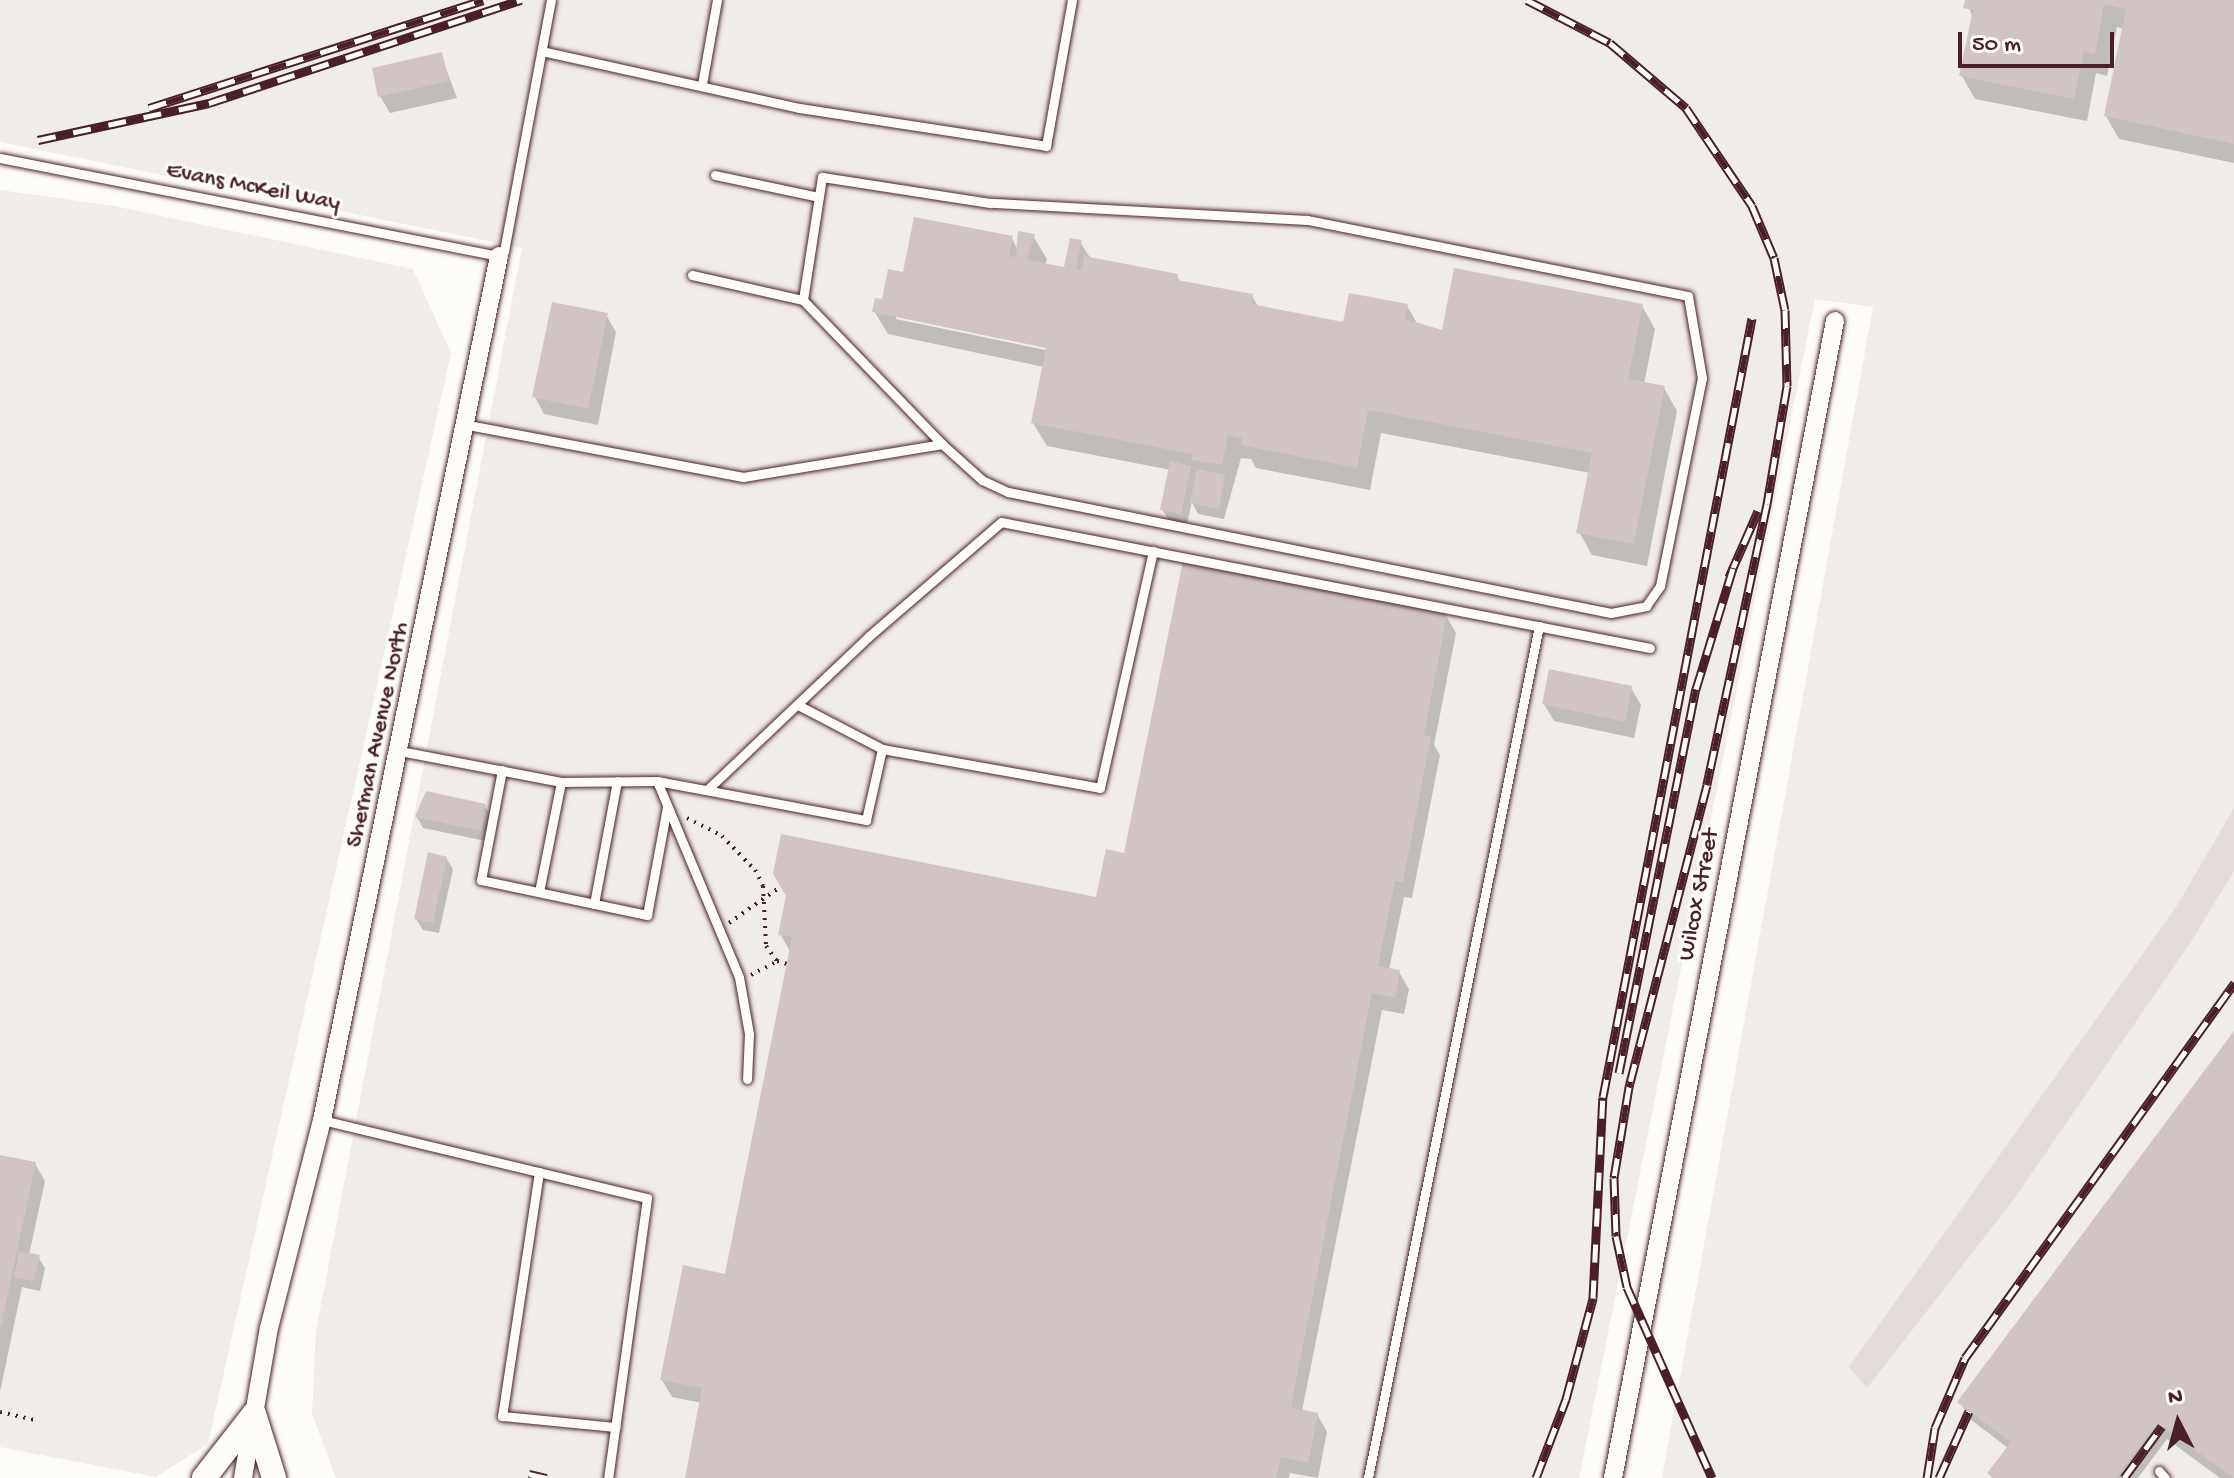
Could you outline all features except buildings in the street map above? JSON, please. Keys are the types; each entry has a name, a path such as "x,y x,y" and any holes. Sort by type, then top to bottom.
{"main road":[{"path":"204,1478 254,1414"},
{"path":"254,1414 274,1478"}],"street":[{"name":"Sherman Avenue North","path":"243,1478 269,1328 322,1120 468,425 499,256"},
{"name":"Wilcox Street","path":"1613,1478 1835,321"}],"lane":[{"name":"Sherman Avenue North","path":"499,256 551,0"},
{"path":"702,84 717,0"},
{"path":"542,51 702,84 799,108 1046,146 1072,0"},
{"name":"Evans McKeil Way","path":"0,158 499,256"},
{"path":"715,175 819,197"},
{"path":"692,275 803,300 942,444 982,480 1008,492 1625,614 1646,606 1660,586 1701,394 1701,363 1688,296 1373,231 1227,212 990,203 822,177 803,300"},
{"path":"468,425 743,477 942,444"},
{"path":"708,789 1001,522 1650,648"},
{"path":"798,705 882,749 1100,788 1153,551"},
{"path":"1368,1478 1539,626"},
{"path":"400,751 561,782 657,781 866,820 882,749"},
{"path":"502,770 481,880 647,915 667,807"},
{"path":"594,904 617,781"},
{"path":"657,781 740,981 749,1034 747,1079"},
{"path":"539,892 561,782"},
{"path":"322,1120 647,1198 608,1478"},
{"path":"539,1172 502,1416 615,1427"}],"path":[{"path":"667,807 734,847 759,878 764,938 777,961 787,964"},
{"path":"720,928 780,887"},
{"path":"740,981 777,961"},
{"path":"0,1412 35,1420"}],"shaded area":[{"path":"0,0 2234,0 2234,1478 1662,1478 1873,307 1815,299 1579,1478 336,1478 312,1414 316,1331 522,248 0,142"},
{"path":"0,190 114,206 413,269 451,353 208,1444 156,1477 0,1447"},
{"path":"2234,808 2234,871 2192,940 2014,1199 1867,1388 1849,1367 2178,904"}],"railway":[{"path":"149,108 483,0"},
{"path":"38,140 209,103 521,0"},
{"path":"1527,0 1610,43 1686,108 1752,206 1774,258 1785,310 1787,386 1767,504 1707,785 1629,1087 1614,1178 1616,1236 1627,1287 1712,1478"},
{"path":"1536,1478 1566,1399 1593,1298 1603,1097 1752,318"},
{"path":"1729,577 1758,511"},
{"path":"1619,1073 1696,689 1733,568"},
{"path":"1927,1478 1935,1428 1965,1358 2234,983"},
{"path":"1939,1478 1969,1411"},
{"path":"2124,1478 2162,1426"},
{"path":"529,1474 547,1478"}]}
